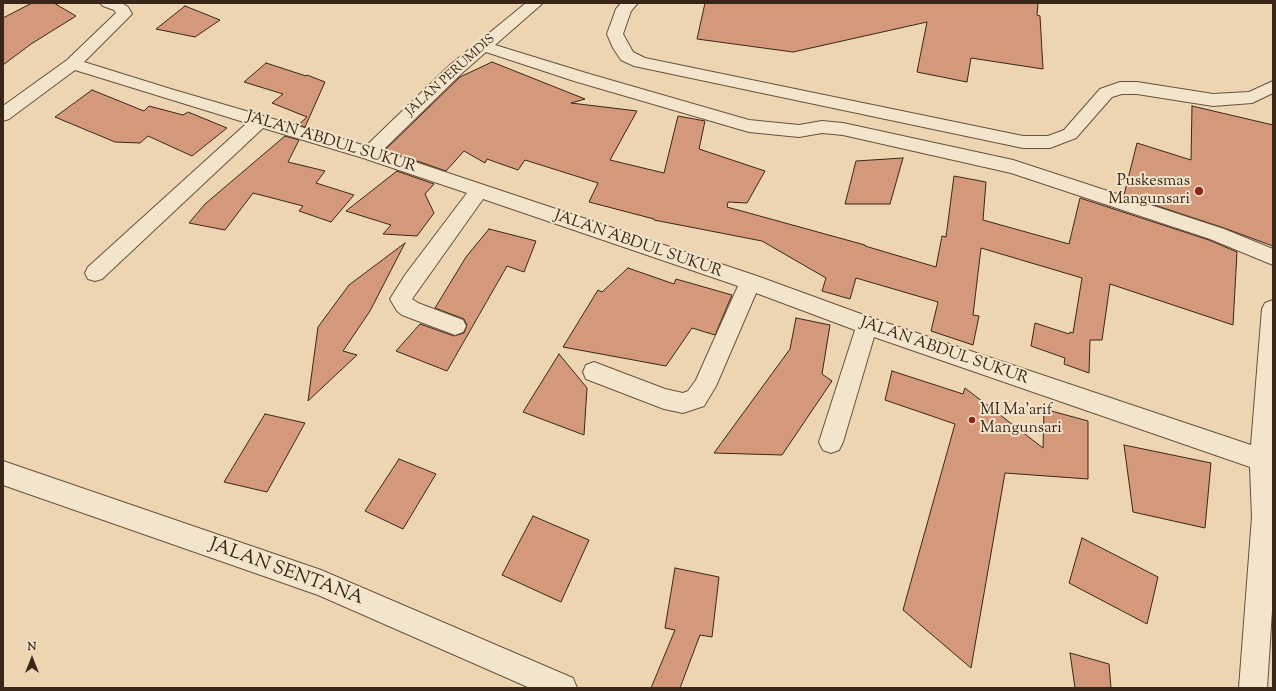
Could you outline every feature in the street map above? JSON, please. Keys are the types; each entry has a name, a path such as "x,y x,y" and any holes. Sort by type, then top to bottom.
{"street":[{"path":"3,115 11,100 72,64 124,14 123,10 119,6 108,3"},
{"name":"JALAN PERUMDIS","path":"369,153 456,69 535,3"},
{"path":"630,3 624,9 615,34 621,48 627,56 640,62 1023,142 1050,142 1070,134 1106,93 1120,88 1137,88 1213,100 1252,96 1273,86"},
{"path":"483,46 603,84 749,126 799,131 822,127 843,128 1013,167 1217,234 1273,257"},
{"name":"JALAN ABDUL SUKUR","path":"72,64 369,153 750,282 867,326 1262,460"},
{"path":"95,273 260,121"},
{"path":"455,326 410,309 404,305 401,300 412,281 479,191"},
{"path":"594,372 664,399 683,403 696,399 705,386 750,282"},
{"path":"1253,688 1269,518 1262,460 1272,356 1273,309"},
{"path":"831,442 867,326"},
{"name":"JALAN SENTANA","path":"3,473 321,583 563,688"}],"building":[{"path":"32,3 54,3 76,16 31,44 3,65 3,18"},
{"path":"705,3 1038,3 1037,15 1040,16 1043,69 971,58 967,82 917,72 927,22 793,52 697,39"},
{"path":"185,6 220,20 195,37 156,29"},
{"path":"492,62 585,99 571,103 637,111 610,160 664,173 678,116 705,121 699,149 765,171 747,203 728,202 727,207 865,245 936,267 942,236 946,237 954,176 986,182 983,220 1069,244 1080,198 1209,240 1237,252 1233,325 1110,284 1102,340 1090,340 1089,373 1064,364 1065,358 1031,346 1035,323 1069,334 1070,332 1073,333 1082,278 981,248 973,315 979,316 973,345 931,331 938,302 856,278 850,299 822,291 826,278 762,241 654,220 589,202 598,183 525,160 518,170 487,159 485,163 464,151 446,171 385,150 460,77"},
{"path":"266,63 325,82 305,127 298,125 307,117 272,103 283,94 244,82"},
{"path":"92,90 144,111 149,106 183,115 188,112 227,128 192,156 148,136 140,143 115,142 55,117"},
{"name":"Puskesmas Mangunsari","path":"1192,106 1273,125 1273,246 1124,195 1137,143 1191,160"},
{"path":"285,136 299,140 288,162 325,171 316,183 354,195 331,222 299,211 303,206 253,193 225,230 189,223 205,204"},
{"path":"903,158 890,204 845,204 856,161"},
{"path":"397,171 434,184 425,194 434,213 417,236 383,234 391,225 346,211"},
{"path":"489,229 536,241 524,272 507,266 447,371 396,351 420,324 454,336 464,333 467,325 464,319 435,308 466,257"},
{"path":"405,243 370,311 343,351 357,355 308,401 318,327 349,285"},
{"path":"628,268 674,284 676,279 732,295 715,335 692,328 666,366 563,347 598,290 602,292"},
{"path":"796,318 830,325 822,374 832,381 782,455 714,453 790,349"},
{"path":"559,354 587,388 584,435 523,412"},
{"path":"892,371 963,394 965,388 1043,448 1044,409 1088,421 1088,479 1005,473 971,668 903,610 955,424 885,400"},
{"path":"265,414 305,423 267,492 224,482"},
{"path":"1124,445 1211,463 1205,528 1133,512"},
{"path":"399,459 436,474 403,529 365,511"},
{"path":"533,516 589,540 561,602 502,575"},
{"path":"1082,538 1158,577 1147,624 1069,583"},
{"path":"675,568 719,577 712,637 700,635 680,688 651,688 675,630 665,628"},
{"path":"1070,653 1109,664 1111,688 1075,688"}],"place":[{"name":"Puskesmas Mangunsari","path":"1199,191"},
{"name":"MI Ma'arif Mangunsari","path":"972,420"}]}
